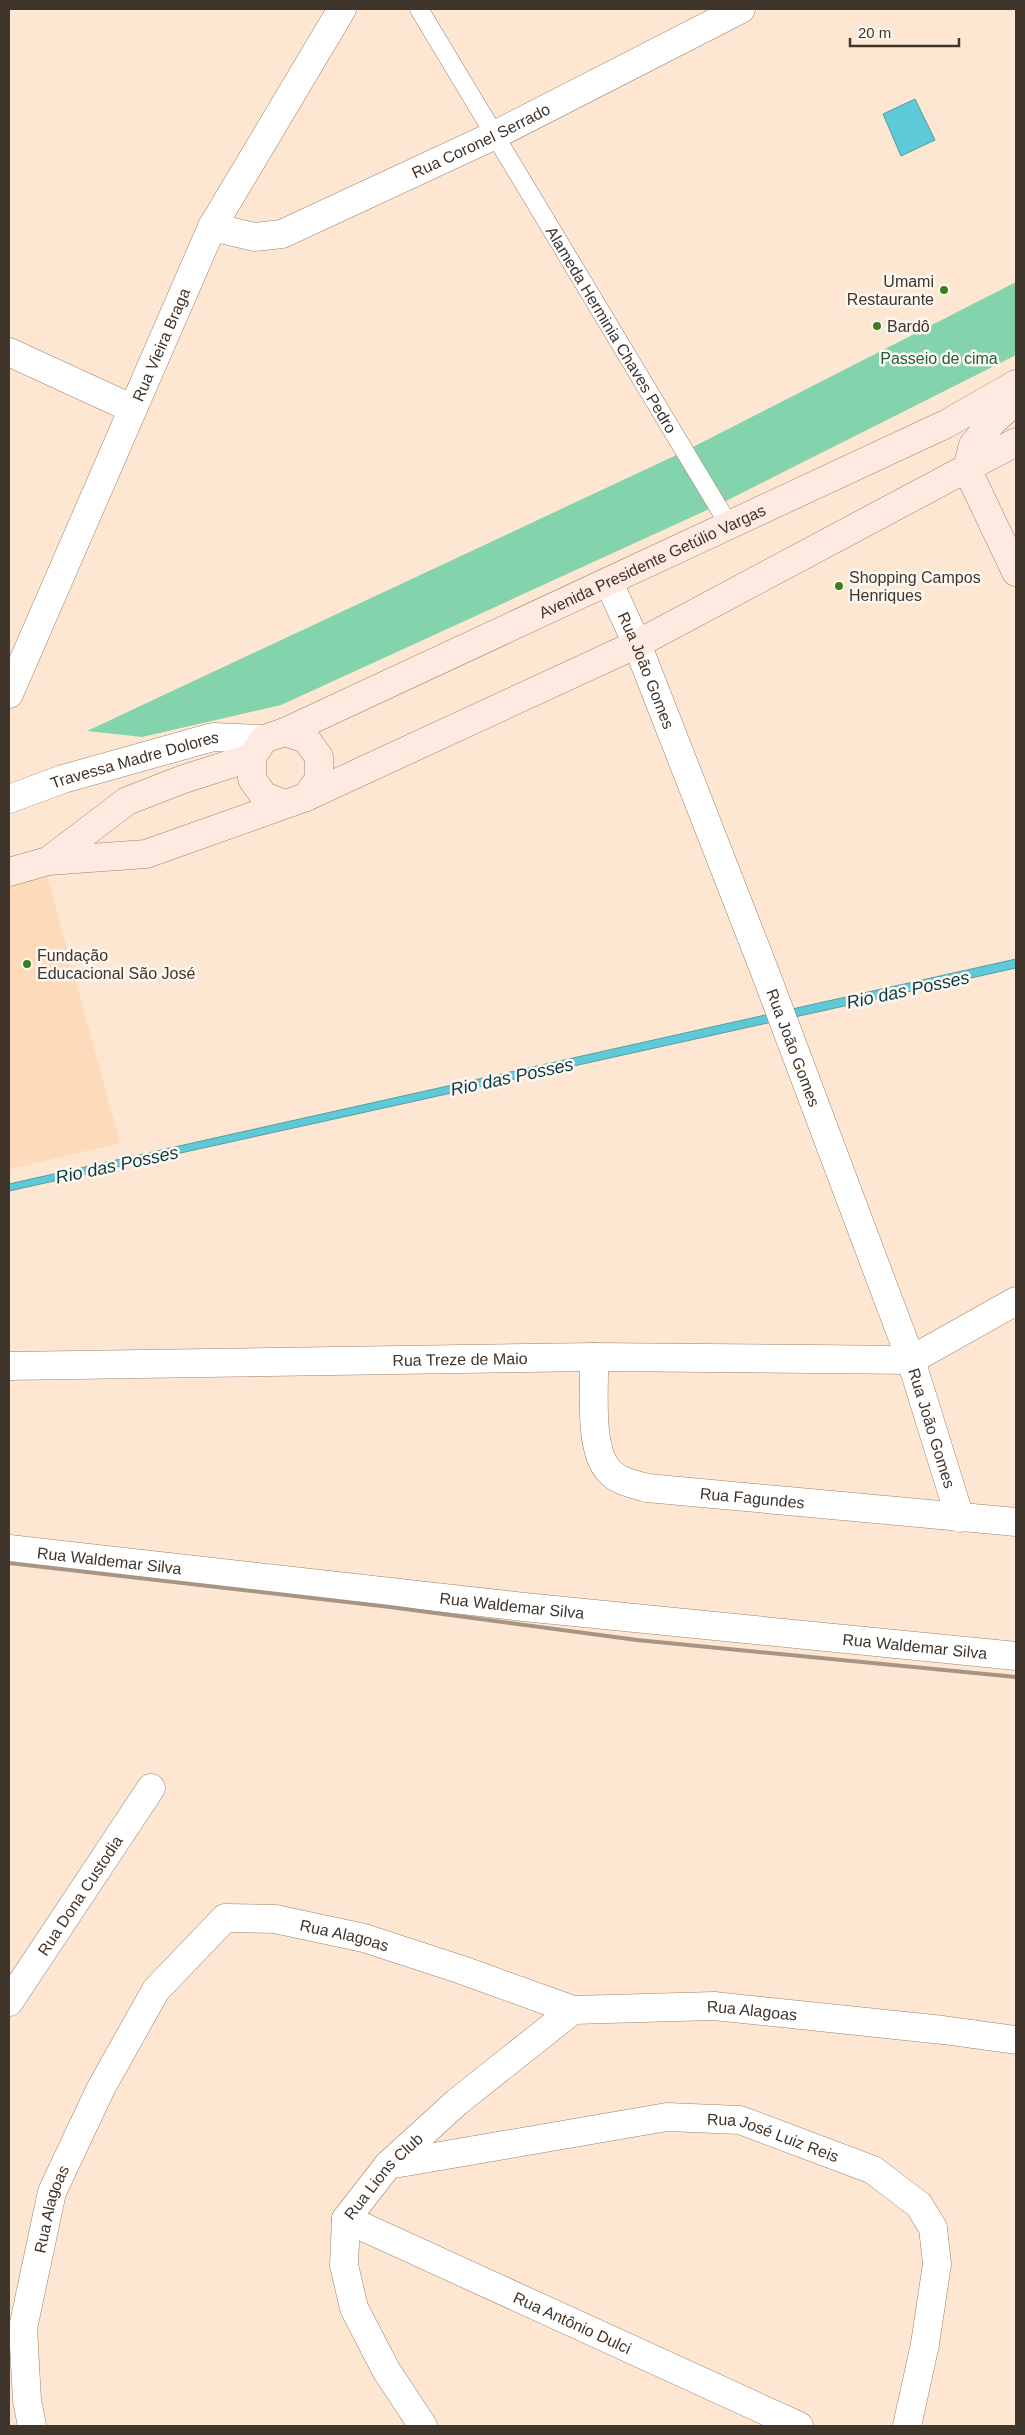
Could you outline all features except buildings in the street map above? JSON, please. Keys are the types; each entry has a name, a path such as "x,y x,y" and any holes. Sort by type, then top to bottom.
{"main road":[{"name":"Avenida Presidente Getúlio Vargas","path":"48,861 127,801 267,743 609,583 946,424 1016,384"},
{"path":"1016,401 993,421 973,445 967,469 1016,572"},
{"name":"Avenida Presidente Getúlio Vargas","path":"9,872 48,861 146,854 296,800 637,644 1016,442"},
{"path":"306,739 319,757 319,779 296,800 264,796 252,779 267,743 306,739"}],"street":[{"name":"Rua Vieira Braga","path":"9,694 212,227 342,9"},
{"name":"Rua Coronel Serrado","path":"212,227 254,237 282,234 495,135 741,9"},
{"path":"9,352 133,410"},
{"name":"Rua João Gomes","path":"609,583 637,644 797,1055 911,1360 960,1518"},
{"name":"Travessa Madre Dolores","path":"9,799 63,779 213,738 267,743"},
{"path":"911,1360 1016,1301"},
{"name":"Rua Treze de Maio","path":"9,1366 594,1358 911,1360"},
{"name":"Rua Fagundes","path":"594,1358 595,1435 599,1452 608,1471 624,1482 648,1488 1016,1522"},
{"name":"Rua Waldemar Silva","path":"9,1550 514,1606 1016,1656"},
{"name":"Rua Dona Custodia","path":"9,2002 151,1788"},
{"name":"Rua Alagoas","path":"32,2426 28,2400 23,2328 52,2192 101,2088 156,1990 225,1918 275,1919 364,1938 462,1970 573,2010 714,2006 943,2030 1016,2040"},
{"name":"Rua Lions Club","path":"423,2426 386,2370 354,2308 344,2265 346,2219 388,2165 457,2102 573,2010"},
{"name":"Rua José Luiz Reis","path":"388,2165 668,2116 740,2120 873,2170 919,2205 933,2228 937,2264 925,2344 907,2426"},
{"name":"Rua Antônio Dulci","path":"346,2219 800,2426"},
{"path":"9,2300 23,2328"}],"lane":[{"name":"Alameda Herminia Chaves Pedro","path":"419,9 729,525"}],"shaded area":[{"path":"45,868 120,1143 10,1169 9,876"}],"green space":[{"name":"Passeio de cima","path":"1016,282 1016,355 718,505 281,705 142,737 87,731 685,451"}],"water":[{"path":"915,99 935,140 901,156 883,114"},
{"name":"Rio das Posses","path":"1016,959 1016,968 9,1191 9,1184"}],"railway":[{"path":"9,1563 390,1607 637,1640 1016,1677"}],"place":[{"name":"Umami Restaurante","path":"944,290"},
{"name":"Bardô","path":"877,326"},
{"name":"Shopping Campos Henriques","path":"839,586"},
{"name":"Fundação Educacional São José","path":"27,964"}]}
